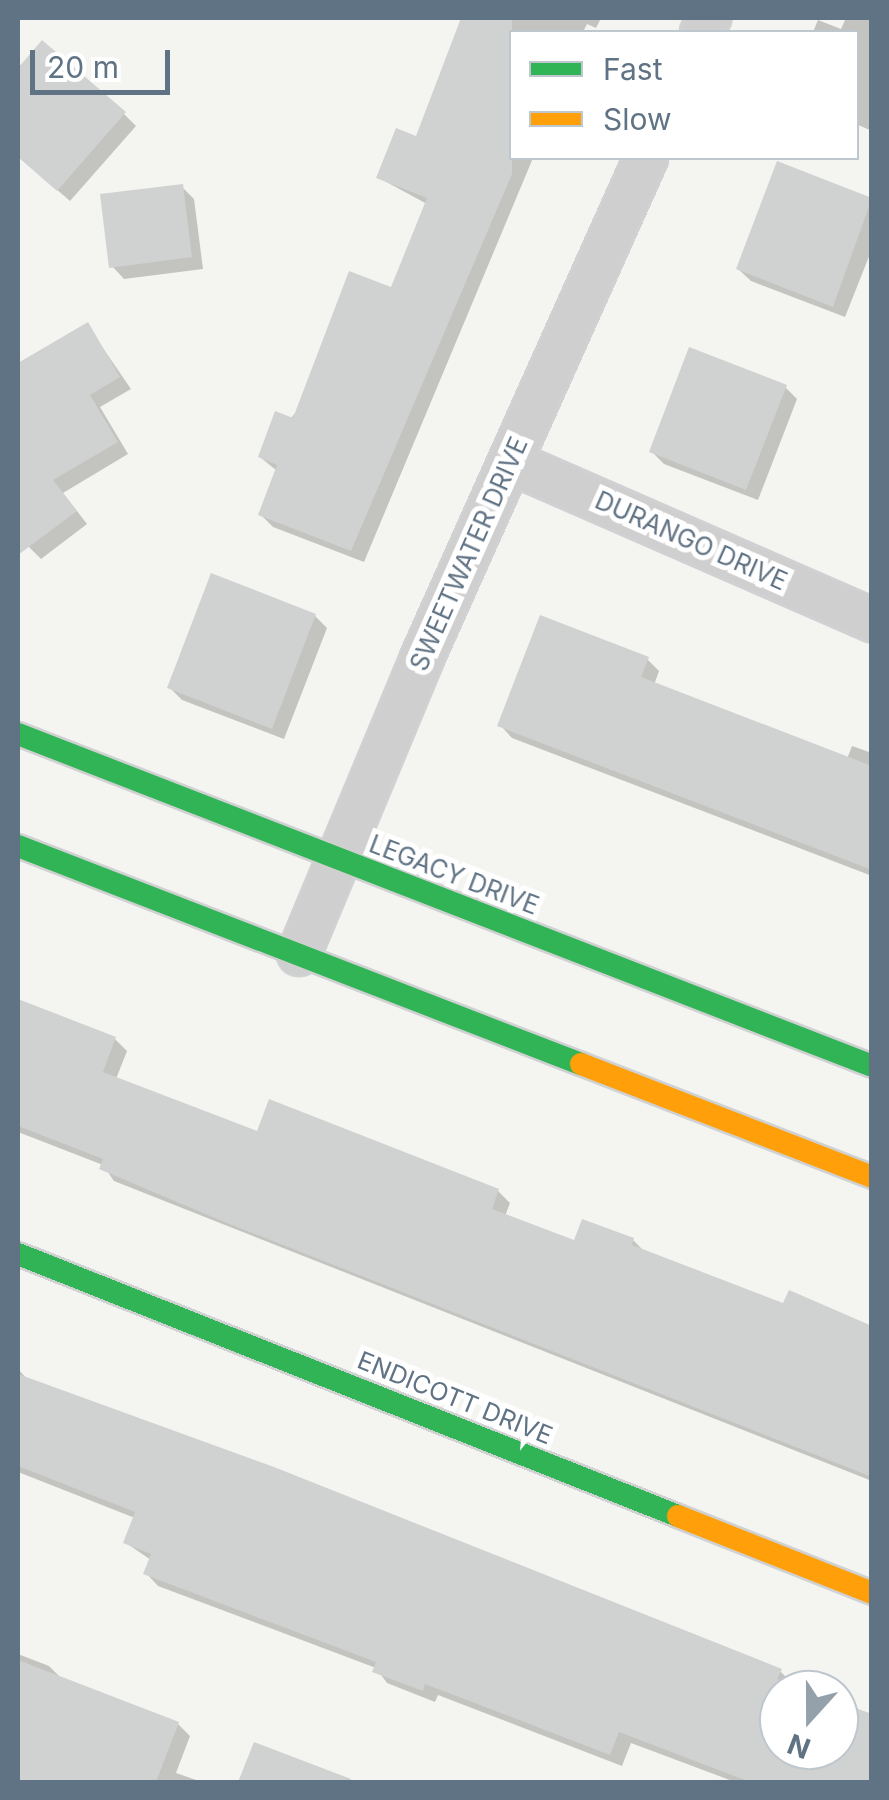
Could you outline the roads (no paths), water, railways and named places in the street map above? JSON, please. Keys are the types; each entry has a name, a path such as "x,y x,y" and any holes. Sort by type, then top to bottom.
{"main road":[{"name":"LEGACY DRIVE","path":"18,734 872,1066"},
{"path":"18,846 872,1177"},
{"name":"ENDICOTT DRIVE","path":"18,1254 872,1593"}],"street":[{"name":"SWEETWATER DRIVE","path":"299,954 510,462 645,160"},
{"name":"DURANGO DRIVE","path":"510,462 872,620"}]}
